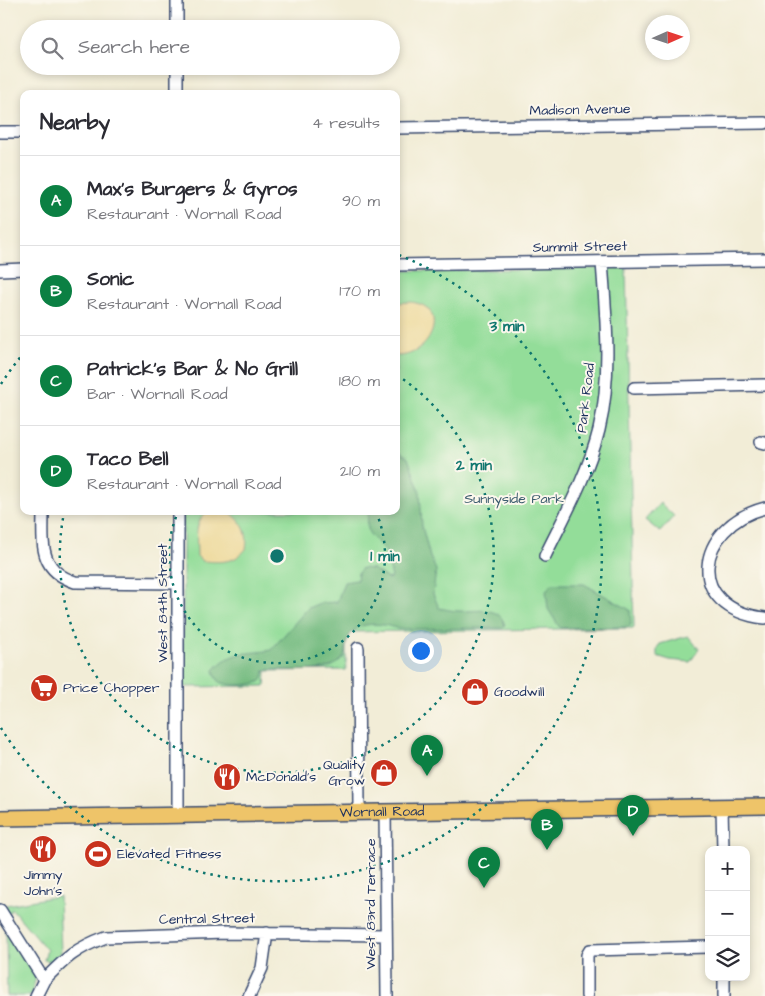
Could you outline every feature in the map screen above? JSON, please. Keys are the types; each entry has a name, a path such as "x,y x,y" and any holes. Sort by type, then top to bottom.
{"main road":[{"name":"Wornall Road","path":"0,818 765,806"}],"street":[{"path":"177,0 177,20"},
{"path":"177,75 177,90"},
{"name":"Madison Avenue","path":"400,128 765,123"},
{"path":"0,132 20,132"},
{"name":"Summit Street","path":"400,265 765,259"},
{"name":"Park Road","path":"544,556 575,496 599,428 606,364 602,262"},
{"path":"0,270 20,269"},
{"path":"634,388 765,385"},
{"path":"765,508 739,520 720,536 711,548 707,565 710,583 722,602 745,614 765,618"},
{"path":"44,515 43,550 52,568 65,579 75,582 178,583"},
{"name":"West 84th Street","path":"178,515 178,815"},
{"path":"358,648 359,812"},
{"path":"722,807 723,846"},
{"name":"West 83rd Terrace","path":"385,812 387,996"},
{"path":"0,910 44,980"},
{"path":"249,996 262,968 267,933"},
{"name":"Central Street","path":"36,996 44,980 70,954 88,943 106,937 267,933 386,935"},
{"path":"587,996 586,955 590,950 705,947"},
{"path":"724,981 724,996"}],"green space":[{"name":"Sunnyside Park","path":"626,268 634,628 346,632 346,670 266,671 265,686 183,687 183,515 400,515 400,271"},
{"path":"400,453 408,458 420,492 422,526 430,557 436,570 433,594 439,608 456,611 480,610 493,612 502,619 505,626 503,628 398,629 378,624 364,625 349,637 344,657 330,667 308,670 265,670 262,680 248,685 234,685 219,681 214,670 221,663 241,654 271,650 308,608 320,603 337,602 344,582 357,580 358,573 362,568 373,569 388,579 392,577 386,552 369,533 367,524 368,515 400,515"},
{"path":"660,503 674,516 660,532 645,520"},
{"path":"552,584 584,584 630,610 631,625 626,627 560,628 548,609 546,590"},
{"path":"688,636 699,649 690,662 670,660 657,656 657,648 660,644"},
{"path":"59,896 61,953 53,962 44,960 47,950 12,909 6,914 6,905"},
{"path":"6,931 34,970 36,977 31,996 7,996"}],"sand":[{"path":"414,302 426,307 432,314 432,332 419,349 400,355 400,303"},
{"path":"204,515 233,515 242,524 246,533 246,549 231,560 202,561 197,556 197,530"}],"place":[{"name":"Price Chopper","path":"44,688"},
{"name":"Goodwill","path":"475,692"},
{"name":"Quality Grow","path":"384,773"},
{"name":"Max's Burgers & Gyros","path":"427,776"},
{"name":"McDonald's","path":"227,777"},
{"name":"Taco Bell","path":"633,836"},
{"name":"Jimmy John's","path":"43,849"},
{"name":"Sonic","path":"547,850"},
{"name":"Elevated Fitness","path":"98,854"},
{"name":"Patrick's Bar & No Grill","path":"484,888"}]}
